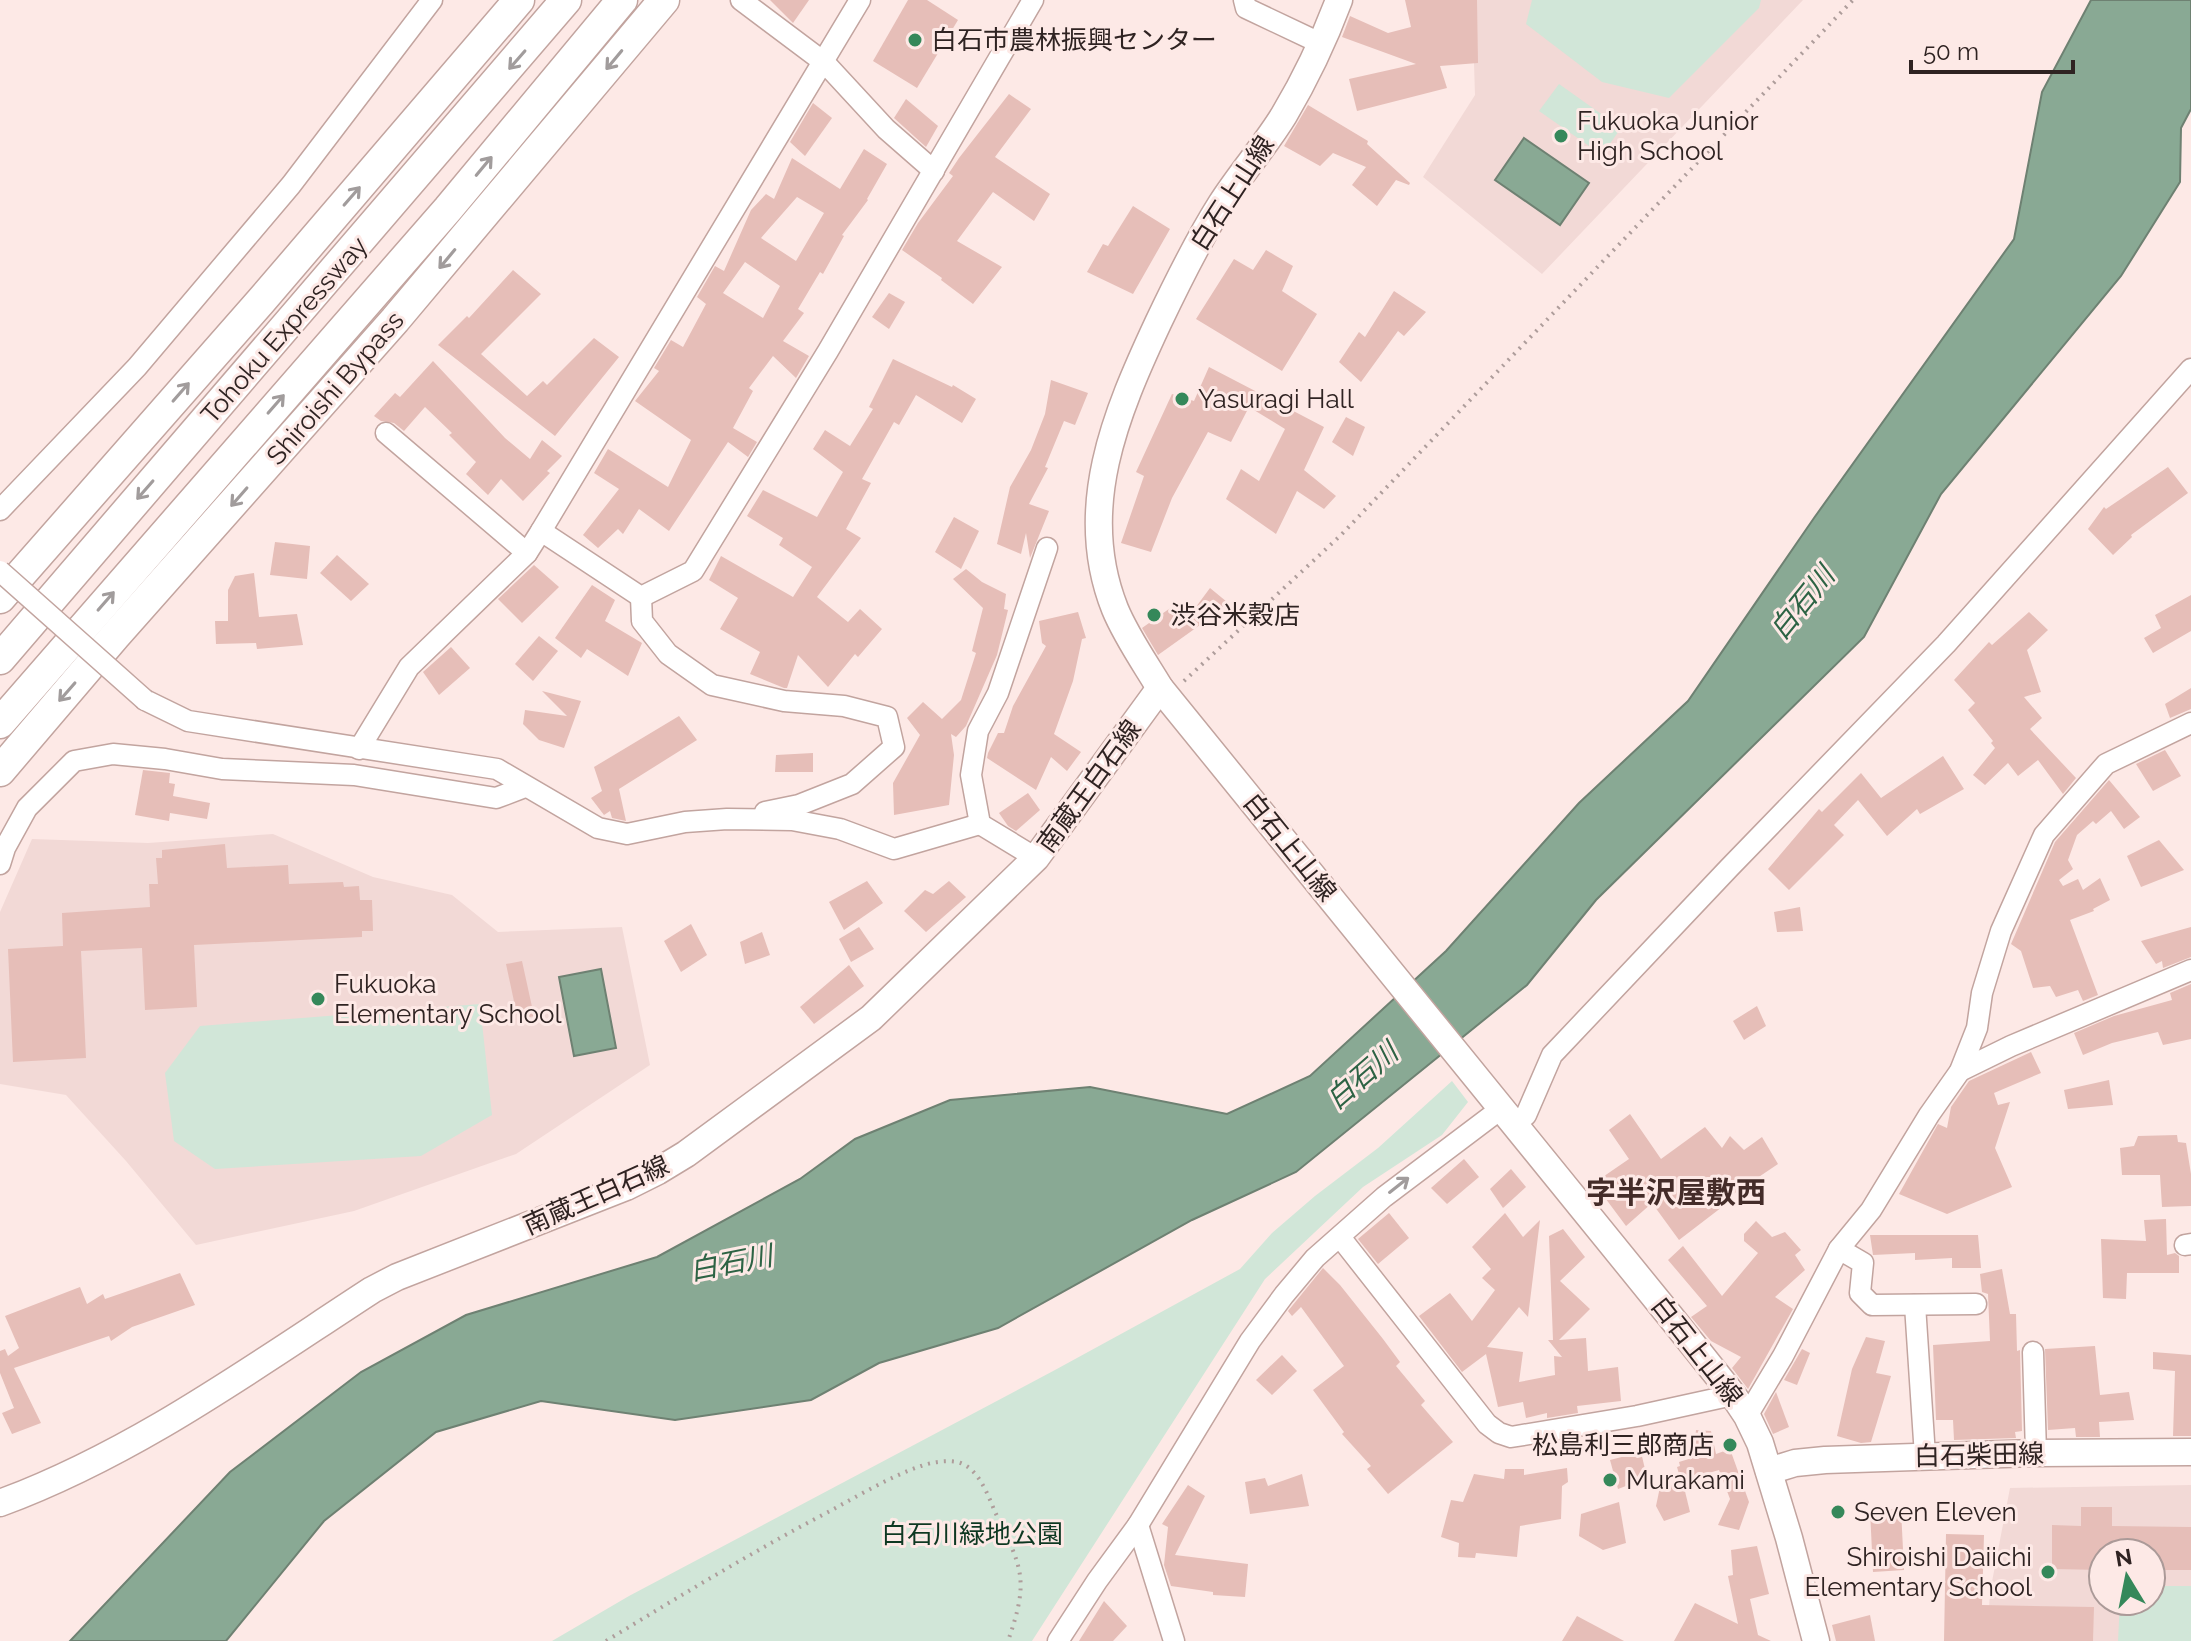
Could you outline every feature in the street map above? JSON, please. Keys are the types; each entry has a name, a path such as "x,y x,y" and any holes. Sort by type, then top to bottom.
{"highway":[{"name":"Tohoku Expressway","path":"0,598 261,301 519,0"},
{"name":"Tohoku Expressway","path":"0,659 566,0"},
{"name":"Shiroishi Bypass","path":"0,723 448,209 622,0"},
{"name":"Shiroishi Bypass","path":"0,771 115,636 395,320 664,0"}],"main road":[{"name":"白石上山線","path":"1339,0 1322,44 1283,116 1221,204 1182,272 1133,377 1110,439 1101,484 1100,535 1103,565 1115,609 1166,695 1740,1406 1769,1471 1816,1641"},
{"name":"南蔵王白石線","path":"0,1503 99,1461 145,1435 397,1277 626,1187 686,1154 871,1018 1036,858 1166,695"},
{"name":"白石柴田線","path":"1769,1471 1795,1463 1925,1456 2191,1452"}],"street":[{"path":"0,510 158,343 291,185 432,0"},
{"path":"741,0 825,63 886,129 934,171"},
{"path":"359,749 409,667 527,553 825,63 860,0"},
{"path":"641,597 693,571 828,351 1033,0"},
{"path":"1244,0 1246,8 1322,44"},
{"path":"1058,1641 1138,1525 1250,1341 1315,1258 1384,1197 1502,1108 1526,1115 1552,1055 1946,644 2191,369"},
{"path":"386,433 527,553"},
{"path":"541,531 641,597"},
{"path":"980,824 971,775 978,731 998,693 1047,548"},
{"path":"0,571 145,700 188,721 497,769 598,828 627,834 685,822 792,820 840,829 894,849 980,824 1036,858"},
{"path":"641,597 642,621 668,654 712,685 784,701 844,706 887,717 894,747 852,784 799,805 734,819"},
{"path":"1340,1237 1487,1424 1499,1433 1511,1437 1637,1416 1740,1406 1783,1356 1839,1249 1871,1210 1960,1071 1977,1028 1982,993 2001,931 2044,835 2106,764 2191,723"},
{"path":"0,864 5,848 27,808 74,761 113,754 222,769 354,775 496,798 525,787"},
{"path":"1960,1071 2011,1046 2191,970"},
{"path":"1839,1249 1863,1263 1860,1293 1872,1305 1976,1304"},
{"path":"1915,1305 1925,1456"},
{"path":"2033,1352 2036,1453"},
{"path":"1138,1525 1174,1641"}],"path":[{"path":"1166,695 1340,536 1853,0"},
{"path":"606,1641 795,1529 906,1471 941,1461 959,1462 981,1482 1018,1559 1022,1583 1008,1641"}],"shaded area":[{"name":"Fukuoka Junior High School","path":"1472,0 1803,0 1542,274 1423,177 1475,95"},
{"name":"Fukuoka Elementary School","path":"273,834 373,877 452,895 498,932 622,927 650,1065 516,1154 354,1211 196,1245 66,1095 0,1084 0,912 32,839 148,843"},
{"name":"Shiroishi Daiichi Elementary School","path":"2191,1485 2191,1641 1987,1641 1990,1592 2010,1488"}],"green space":[{"path":"1532,0 1761,0 1759,8 1669,98 1602,82 1526,24"},
{"path":"1559,84 1621,128 1602,155 1539,111"},
{"path":"480,1004 492,1115 421,1156 215,1169 174,1141 165,1073 200,1026"},
{"name":"白石川緑地公園","path":"1452,1081 1468,1102 1442,1135 1363,1187 1265,1279 1032,1641 552,1641 629,1596 1240,1269 1272,1233 1378,1148"},
{"path":"2167,1586 2191,1586 2191,1641 2118,1641 2119,1617 2167,1617"}],"water":[{"name":"白石川","path":"2091,0 2191,0 2191,109 2181,128 2180,182 2121,276 1941,494 1864,637 1596,900 1527,985 1296,1172 1192,1220 998,1328 879,1363 811,1400 675,1420 541,1401 436,1432 324,1521 226,1641 70,1641 230,1472 361,1372 466,1315 657,1257 800,1179 855,1139 950,1100 1090,1087 1227,1114 1310,1076 1446,951 1579,803 1688,701 1814,518 2014,239 2042,92"},
{"path":"1524,138 1589,183 1560,225 1495,180"},
{"path":"601,969 616,1048 574,1056 559,977"}],"building":[{"path":"770,0 809,0 793,23"},
{"name":"白石市農林振興センター","path":"908,0 927,0 958,20 917,88 873,61"},
{"path":"1405,0 1477,0 1478,63 1440,66 1447,88 1357,111 1349,79 1416,64 1342,37 1350,16 1388,33 1411,27"},
{"path":"1009,94 1031,109 995,157 1050,194 1034,221 993,192 957,241 1002,267 973,304 902,250 953,176 949,173 959,158"},
{"path":"906,99 938,126 926,147 894,118"},
{"path":"813,103 832,118 805,156 790,142"},
{"path":"1308,105 1368,141 1367,144 1409,185 1396,180 1377,206 1352,185 1366,167 1333,153 1320,166 1284,146"},
{"path":"864,149 887,164 868,200 842,235 823,274 820,272 798,309 804,313 783,341 809,356 796,378 773,356 749,388 753,391 733,428 757,442 748,457 728,442 669,531 639,509 623,534 618,529 598,548 583,535 619,489 594,473 608,449 668,487 691,440 635,401 659,371 654,368 671,340 683,347 706,304 697,297 715,266 724,271 751,210 766,194 774,199 792,158 840,189","holes":["797,197 824,213 796,261 761,238","745,262 780,286 763,318 723,293"]},
{"path":"1133,206 1170,229 1133,294 1087,272 1103,244 1108,246"},
{"path":"1266,250 1293,266 1282,291 1317,314 1282,371 1196,319 1234,259 1253,270"},
{"path":"513,270 541,294 481,354 527,396 543,381 547,385 594,338 619,357 555,436 438,345 467,316 469,318"},
{"path":"1394,291 1426,312 1404,336 1398,331 1361,382 1339,362 1359,332 1365,337"},
{"path":"889,293 905,302 889,329 872,317"},
{"path":"893,359 953,385 976,399 962,423 916,395 899,425 894,422 862,479 871,483 846,529 861,538 817,597 848,622 860,609 882,629 858,657 855,654 828,687 798,655 787,688 784,688 750,674 760,652 720,629 738,598 709,580 721,556 793,597 812,567 779,545 783,538 747,516 763,490 817,517 843,472 813,449 825,430 850,446 873,409 869,407"},
{"path":"433,361 505,438 530,459 542,440 562,456 523,501 501,479 488,495 466,474 476,462 425,407 404,431 394,423 381,421 374,416 395,393 400,397"},
{"path":"1209,367 1324,427 1304,470 1336,496 1324,509 1297,491 1276,534 1226,499 1241,469 1259,481 1285,429 1249,407 1231,442 1208,432 1172,498 1151,552 1121,543 1144,476 1136,472 1172,394 1194,401"},
{"path":"1051,380 1088,393 1075,425 1064,421 1045,467 1048,468 1029,504 1049,511 1030,558 1026,533 1021,554 997,544 1010,487 1031,450 1045,414"},
{"path":"1346,417 1365,427 1353,456 1332,442"},
{"path":"2168,467 2188,493 2131,535 2113,555 2088,529 2104,507 2106,509"},
{"path":"954,517 979,531 961,569 935,552"},
{"path":"275,542 310,546 307,579 270,575"},
{"path":"337,555 369,584 351,601 320,573"},
{"path":"534,565 559,587 522,623 498,599"},
{"path":"966,569 982,582 1006,594 1004,609 1008,610 997,655 966,726 956,737 951,734 954,755 949,805 894,815 893,783 920,735 907,718 923,702 942,719 961,700 976,653 972,651 983,608 953,579"},
{"path":"254,573 259,617 297,614 303,645 257,649 256,643 216,644 215,621 228,621 228,590 235,576"},
{"path":"592,585 615,600 605,621 642,643 628,676 587,649 581,658 555,638"},
{"path":"1210,588 1227,602 1208,622 1158,655 1142,628 1176,604 1187,619"},
{"path":"2191,595 2191,631 2153,653 2144,638 2161,628 2155,615"},
{"path":"1078,612 1086,638 1082,639 1073,681 1054,734 1081,752 1067,771 1051,757 1036,790 987,758 988,753 998,733 1004,733 1013,706 1046,646 1042,643 1039,621"},
{"path":"2029,612 2048,630 2027,650 2041,692 2024,697 2042,718 2030,729 2076,778 2063,794 2038,760 2018,776 2008,763 1985,785 1973,775 1995,748 1991,743 1993,741 1968,710 1975,703 1954,680 1989,642 1992,645"},
{"path":"539,636 558,651 533,681 515,664"},
{"path":"451,647 470,668 439,695 423,672"},
{"path":"2191,688 2191,709 2170,718 2165,704"},
{"path":"542,691 581,701 564,748 539,740 523,724 525,710 567,716"},
{"path":"679,716 697,740 619,789 626,821 612,818 610,811 604,815 591,798 602,791 594,767"},
{"path":"2165,750 2181,776 2153,791 2136,764"},
{"path":"813,753 813,772 775,772 776,755"},
{"path":"1943,756 1964,789 1920,814 1917,809 1887,836 1858,800 1834,825 1844,835 1789,890 1768,869 1819,809 1822,812 1861,773 1881,798"},
{"path":"143,770 170,773 169,783 175,784 173,796 210,803 207,819 170,813 169,821 135,815"},
{"path":"2109,780 2140,817 2124,829 2111,811 2096,824 2093,821 2077,835 2068,860 2073,869 2059,880 2063,886 2078,879 2083,890 2100,878 2110,900 2094,911 2070,920 2098,995 2083,1001 2078,990 2056,997 2050,986 2033,988 2021,951 2011,944 2055,842"},
{"path":"1028,793 1040,810 1016,831 999,813"},
{"path":"2159,840 2184,870 2141,887 2127,856"},
{"path":"225,844 227,868 288,865 289,884 343,882 344,887 359,886 360,900 372,900 373,931 362,931 362,937 194,945 197,1007 145,1010 142,948 81,951 86,1058 13,1062 8,949 63,946 62,913 150,907 149,884 158,884 156,858 162,858 162,850"},
{"path":"867,881 883,903 844,930 829,902"},
{"path":"949,881 966,897 926,932 904,911 925,890 933,894"},
{"path":"1800,907 1803,931 1777,932 1774,912"},
{"path":"691,924 707,955 681,972 664,941"},
{"path":"859,927 874,949 851,962 839,939"},
{"path":"2191,927 2191,957 2163,968 2162,961 2156,964 2141,941"},
{"path":"762,932 770,955 745,964 740,942"},
{"path":"522,961 534,1016 518,1020 506,964"},
{"path":"849,965 864,986 814,1024 800,1007"},
{"path":"2191,984 2191,1039 2163,1045 2158,1032 2112,1043 2083,1055 2074,1033 2114,1016 2172,1000 2170,993"},
{"path":"1757,1006 1766,1026 1744,1040 1733,1021"},
{"path":"2031,1052 2041,1073 1994,1093 1998,1105 2010,1102 1995,1148 2012,1187 1947,1214 1899,1194 1938,1124 1947,1128 1951,1107 1969,1081"},
{"path":"2109,1080 2113,1105 2068,1109 2064,1090"},
{"path":"1630,1114 1661,1159 1705,1127 1722,1148 1730,1136 1744,1150 1762,1137 1778,1164 1723,1201 1726,1204 1679,1240 1652,1203 1626,1226 1594,1183 1629,1159 1609,1130"},
{"path":"2177,1135 2178,1142 2186,1143 2191,1174 2191,1206 2162,1207 2160,1175 2122,1175 2120,1148 2134,1146 2138,1136"},
{"path":"1464,1159 1479,1177 1447,1204 1431,1188"},
{"path":"1511,1169 1526,1187 1503,1208 1490,1189"},
{"path":"1389,1213 1409,1238 1378,1264 1358,1239"},
{"path":"1505,1213 1523,1237 1540,1220 1528,1317 1519,1307 1487,1347 1523,1352 1519,1382 1555,1375 1554,1356 1562,1357 1548,1340 1553,1340 1549,1236 1563,1229 1585,1257 1560,1281 1590,1309 1559,1340 1586,1338 1588,1371 1618,1367 1621,1401 1577,1406 1578,1413 1547,1418 1547,1413 1526,1418 1523,1402 1498,1407 1486,1354 1462,1372 1419,1316 1450,1293 1472,1321 1495,1290 1482,1278 1491,1269 1472,1247"},
{"path":"2166,1219 2167,1255 2175,1253 2179,1256 2179,1273 2127,1273 2126,1299 2103,1298 2101,1239 2146,1241 2144,1220"},
{"path":"1756,1221 1772,1237 1785,1232 1801,1250 1795,1255 1805,1270 1775,1297 1793,1309 1748,1389 1732,1368 1741,1357 1711,1341 1691,1317 1707,1306 1668,1260 1683,1246 1722,1296 1758,1253 1744,1241 1744,1234"},
{"path":"1870,1235 1978,1235 1981,1268 1952,1268 1952,1258 1915,1260 1915,1253 1873,1255"},
{"path":"1323,1268 1383,1339 1400,1362 1396,1366 1425,1401 1421,1405 1453,1442 1388,1494 1367,1469 1371,1466 1342,1434 1344,1432 1313,1390 1344,1366 1301,1307 1292,1316 1288,1311"},
{"path":"2002,1269 2010,1314 2016,1314 2022,1431 2015,1432 2016,1438 1954,1440 1953,1420 1936,1420 1933,1345 1990,1341 1988,1294 1982,1292 1980,1274"},
{"path":"180,1273 195,1305 132,1327 111,1341 109,1336 14,1368 41,1423 12,1434 2,1413 14,1408 0,1373 0,1351 5,1349 8,1356 19,1348 5,1316 80,1287 87,1304 103,1294 105,1299"},
{"path":"1866,1337 1885,1341 1876,1373 1891,1376 1871,1442 1861,1443 1837,1436 1852,1369"},
{"path":"2095,1346 2100,1395 2129,1392 2134,1420 2099,1422 2100,1437 2076,1437 2075,1428 2048,1430 2045,1349"},
{"path":"1802,1349 1810,1353 1797,1385 1784,1380"},
{"path":"2153,1352 2191,1355 2191,1436 2173,1436 2175,1371 2153,1369"},
{"path":"1282,1355 1297,1371 1272,1395 1256,1380"},
{"path":"1776,1392 1789,1427 1773,1434 1764,1414"},
{"path":"1696,1430 1711,1431 1716,1454 1730,1449 1749,1502 1739,1530 1718,1525 1730,1499 1719,1470 1681,1481 1677,1467 1680,1466 1679,1462 1692,1458 1688,1441 1695,1440"},
{"path":"1641,1452 1647,1478 1618,1489 1610,1460"},
{"path":"1567,1468 1568,1482 1562,1486 1561,1519 1520,1526 1517,1557 1476,1553 1475,1558 1458,1557 1459,1543 1441,1537 1451,1500 1463,1502 1474,1474 1504,1479 1505,1469 1524,1469 1524,1475"},
{"path":"1302,1474 1309,1506 1250,1514 1245,1482 1265,1478 1268,1486"},
{"path":"1683,1483 1690,1512 1664,1521 1656,1506 1660,1487"},
{"path":"1188,1485 1205,1496 1175,1555 1248,1564 1245,1597 1213,1595 1213,1592 1171,1586 1164,1565 1168,1527 1162,1524"},
{"path":"1619,1502 1626,1543 1603,1550 1579,1536 1581,1514"},
{"path":"2081,1507 2112,1507 2112,1526 2191,1527 2191,1570 2167,1570 2167,1537 2087,1537 2087,1570 2052,1569 2052,1525 2081,1526"},
{"path":"1901,1509 1904,1570 1873,1572 1870,1510"},
{"path":"1946,1534 1984,1535 1982,1605 2087,1607 2087,1617 2094,1617 2093,1641 1944,1641"},
{"path":"1757,1546 1769,1594 1750,1599 1758,1635 1771,1641 1674,1641 1695,1603 1738,1624 1728,1576 1733,1575 1731,1550"},
{"path":"1104,1601 1127,1626 1113,1641 1079,1641"},
{"path":"1870,1615 1875,1641 1836,1641 1832,1625"},
{"path":"1577,1616 1624,1641 1562,1641"}],"place":[{"name":"白石市農林振興センター","path":"915,40"},
{"name":"Fukuoka Junior High School","path":"1561,136"},
{"name":"Yasuragi Hall","path":"1182,399"},
{"name":"渋谷米穀店","path":"1154,615"},
{"name":"Fukuoka Elementary School","path":"318,999"},
{"name":"松島利三郎商店","path":"1730,1445"},
{"name":"Murakami","path":"1610,1480"},
{"name":"Seven Eleven","path":"1838,1512"},
{"name":"Shiroishi Daiichi Elementary School","path":"2048,1572"}],"district":[{"name":"字半沢屋敷西","path":"1676,1192"}]}
